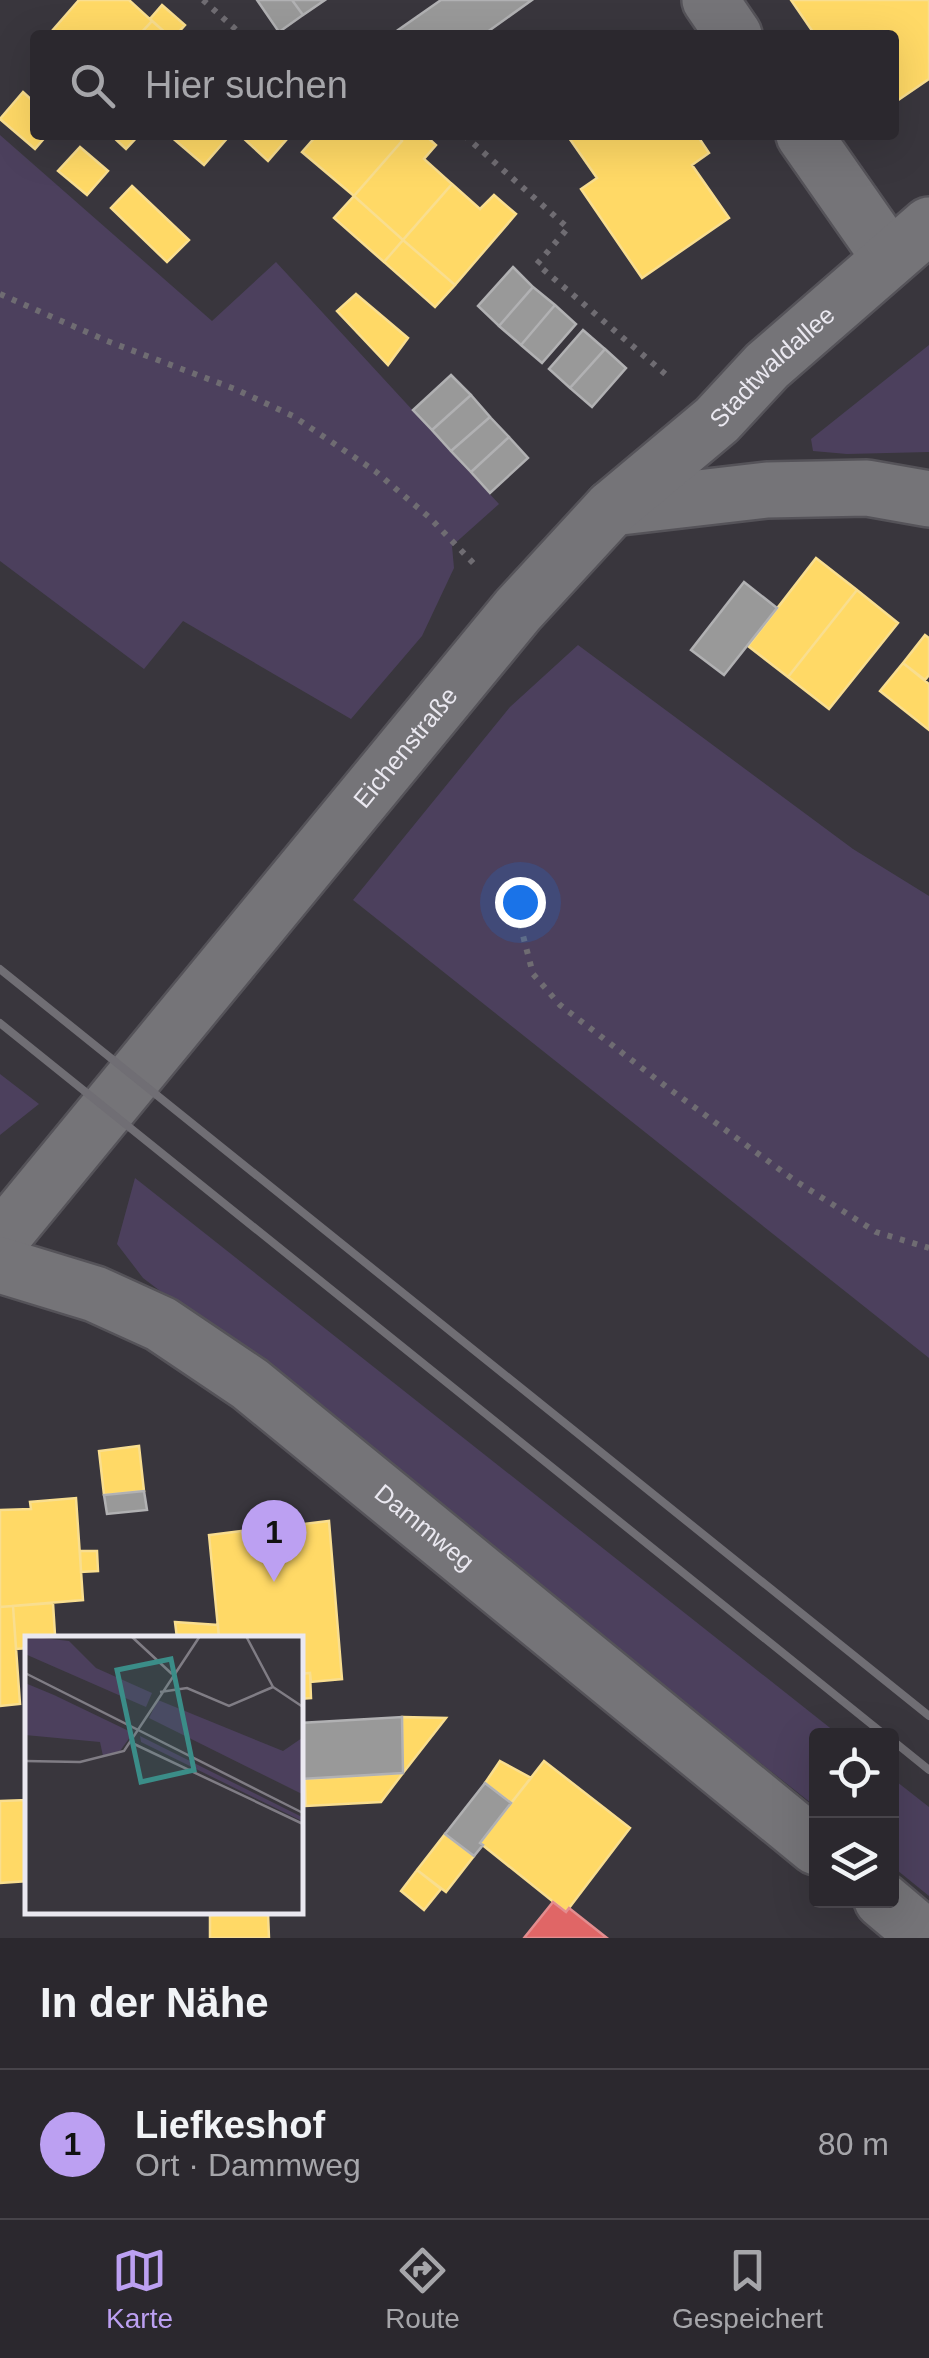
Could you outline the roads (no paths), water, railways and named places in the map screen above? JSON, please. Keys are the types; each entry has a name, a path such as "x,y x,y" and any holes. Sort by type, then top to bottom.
{"street":[{"path":"710,0 731,30"},
{"path":"809,140 909,242"},
{"name":"Stadtwaldallee","path":"612,508 718,420 767,366 909,242"},
{"path":"612,508 768,490 867,488 929,499"},
{"name":"Eichenstraße","path":"0,1240 518,610 612,508"},
{"name":"Dammweg","path":"0,1265 95,1294 161,1324 250,1384 809,1841"},
{"path":"892,1908 928,1938"}],"railway":[{"path":"0,969 929,1716"},
{"path":"0,1023 876,1728"},
{"path":"899,1746 929,1770"}],"place":[{"name":"Liefkeshof","path":"274,1582"}]}
